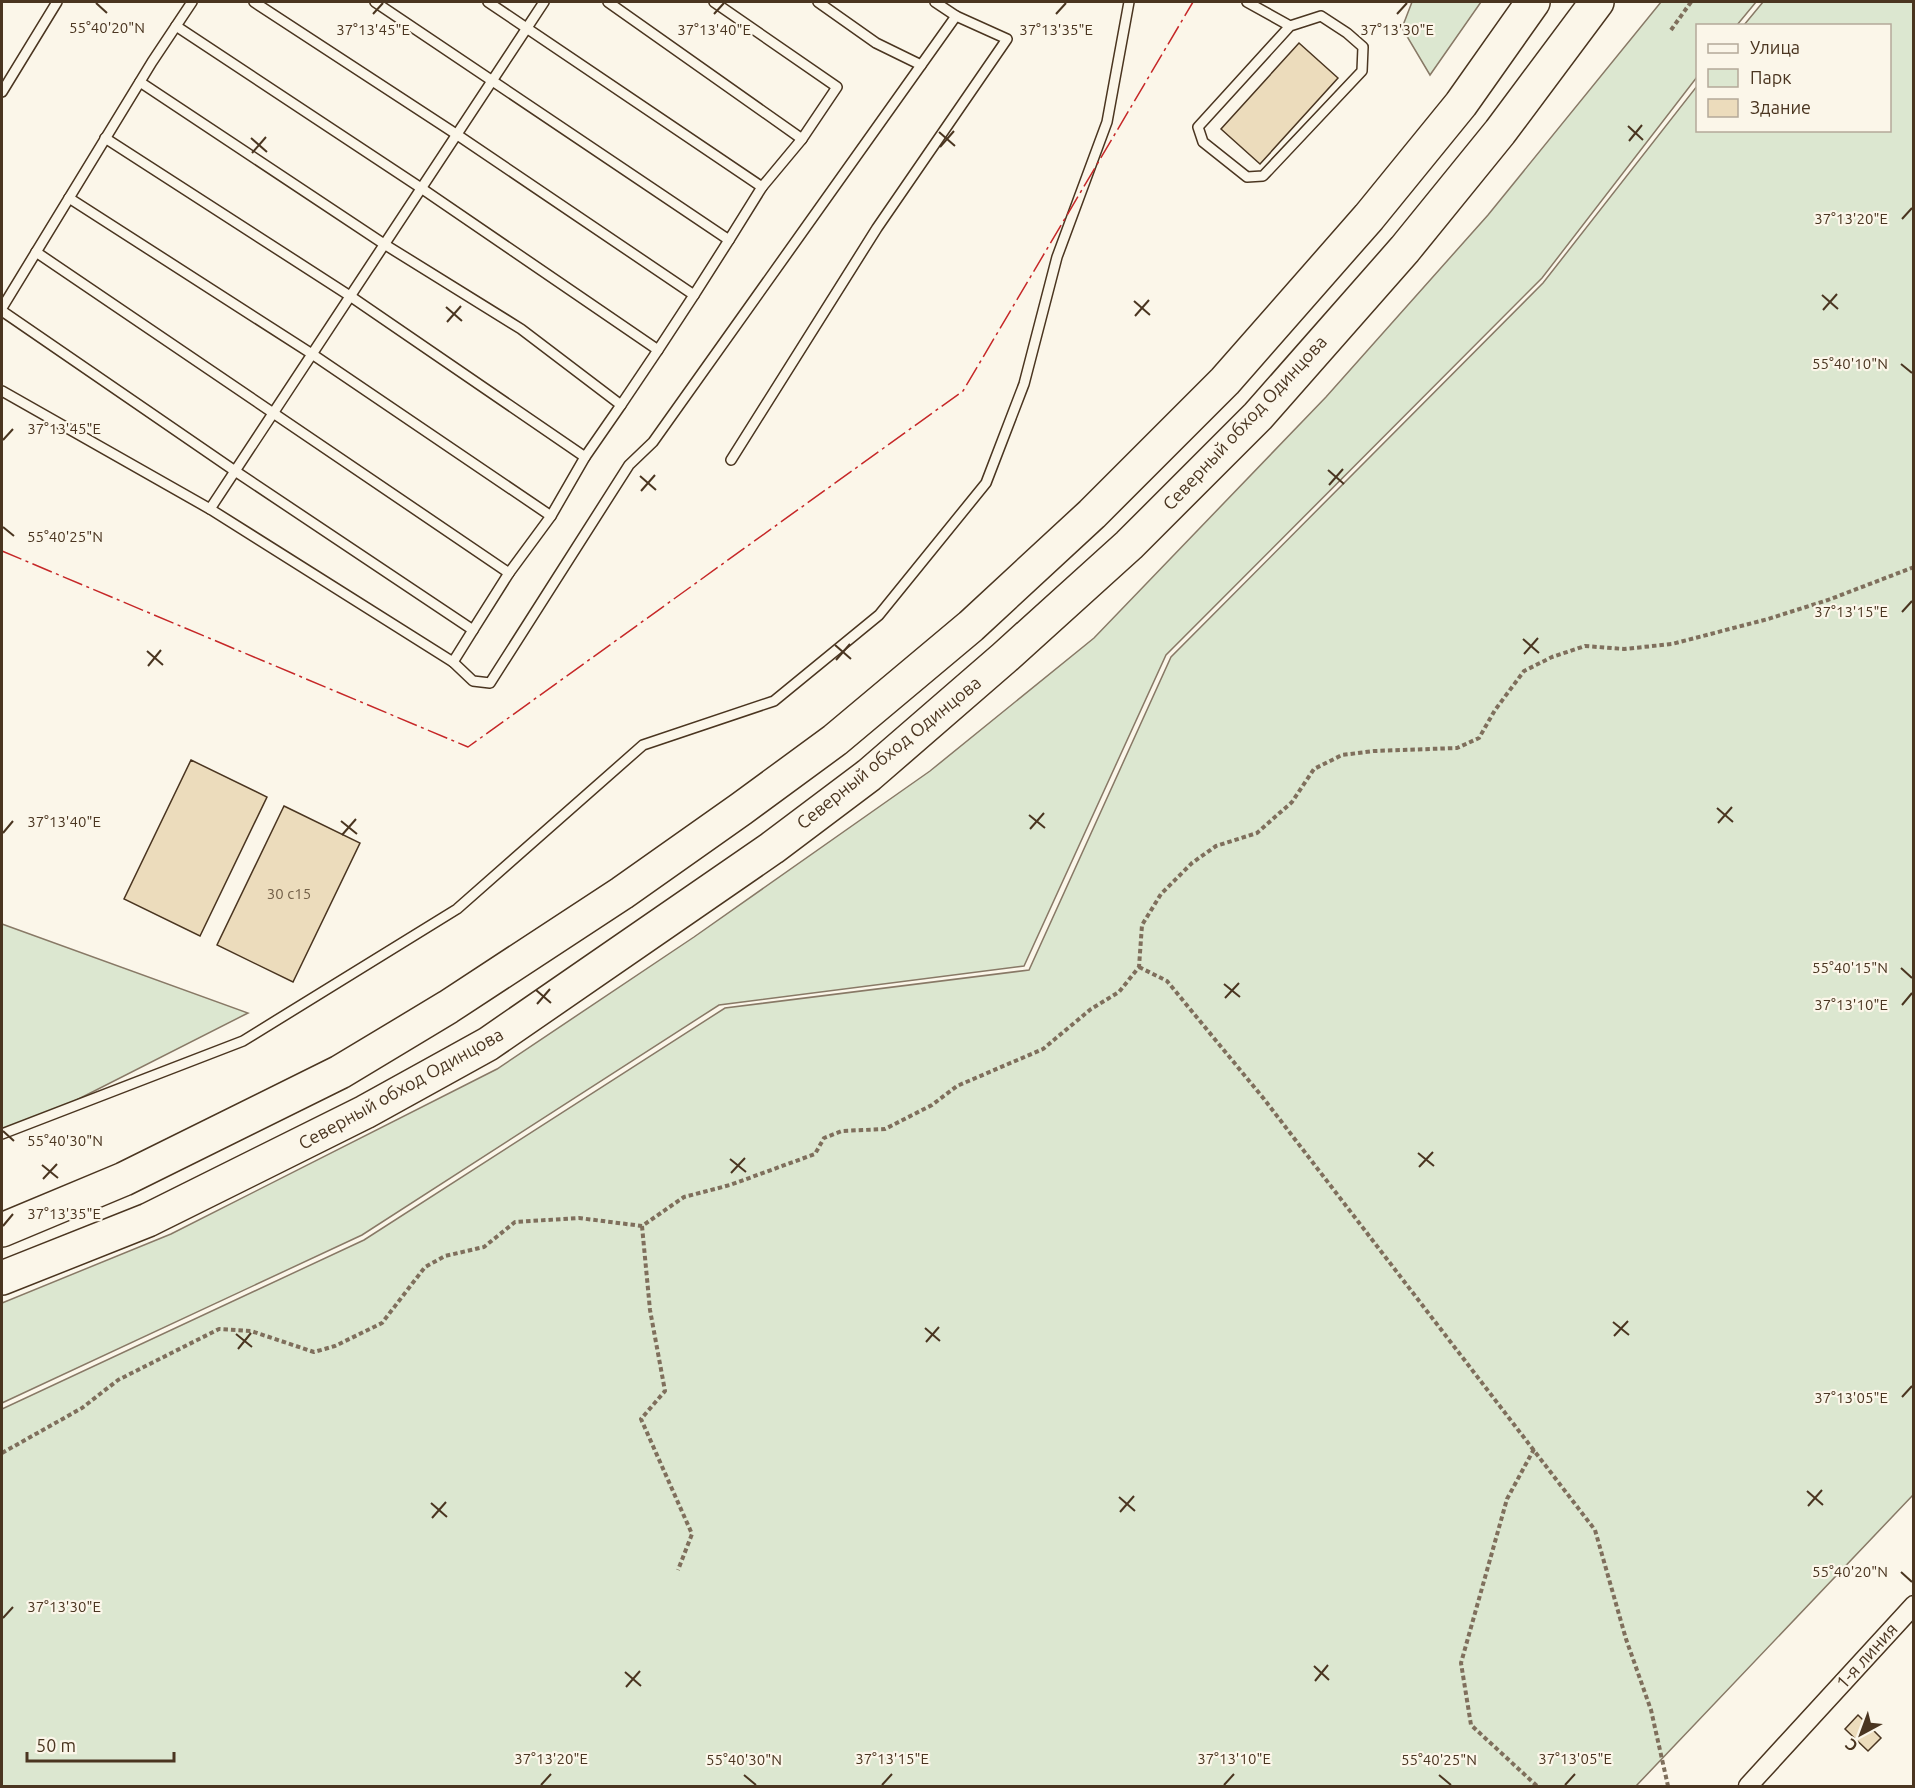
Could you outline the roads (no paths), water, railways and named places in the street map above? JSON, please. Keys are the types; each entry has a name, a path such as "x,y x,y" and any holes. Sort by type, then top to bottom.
{"highway":[{"path":"2,1230 124,1179 340,1072 448,1007 622,893 835,740 971,626 1058,546 1225,381 1369,217 1461,104 1533,2"},
{"name":"Северный обход Одинцова","path":"2,1278 148,1220 365,1112 488,1044 772,848 868,775 1004,658 1129,545 1258,416 1405,249 1500,132 1598,2"}],"street":[{"name":"1-я линия","path":"1748,1786 1914,1605"}],"lane":[{"path":"2,92 57,2"},
{"path":"192,2 105,138 2,309 235,471 473,630"},
{"path":"254,2 456,134 694,295"},
{"path":"375,2 729,240"},
{"path":"488,2 762,188"},
{"path":"210,509 544,2"},
{"path":"608,2 802,139"},
{"path":"453,662 509,573 551,516 585,457 658,350 762,188 802,139 837,87 714,2"},
{"path":"818,2 876,43 921,65"},
{"path":"731,460 878,228 1007,39 956,16 935,2"},
{"path":"2,1134 243,1041 458,909 643,744 774,701 879,615 986,483 1023,384 1057,257 1107,122 1129,2"},
{"path":"1247,2 1290,26 1321,16 1363,47 1362,71 1263,177 1247,177 1203,142 1198,127 1290,26"},
{"path":"2,391 210,509 453,662 473,681 489,683 629,465 653,442 956,16"},
{"path":"176,26 421,188 658,350"},
{"path":"140,82 384,244 521,329 621,405"},
{"path":"105,138 350,296 585,457"},
{"path":"69,198 312,354 551,516"},
{"path":"36,252 509,573"}]}
